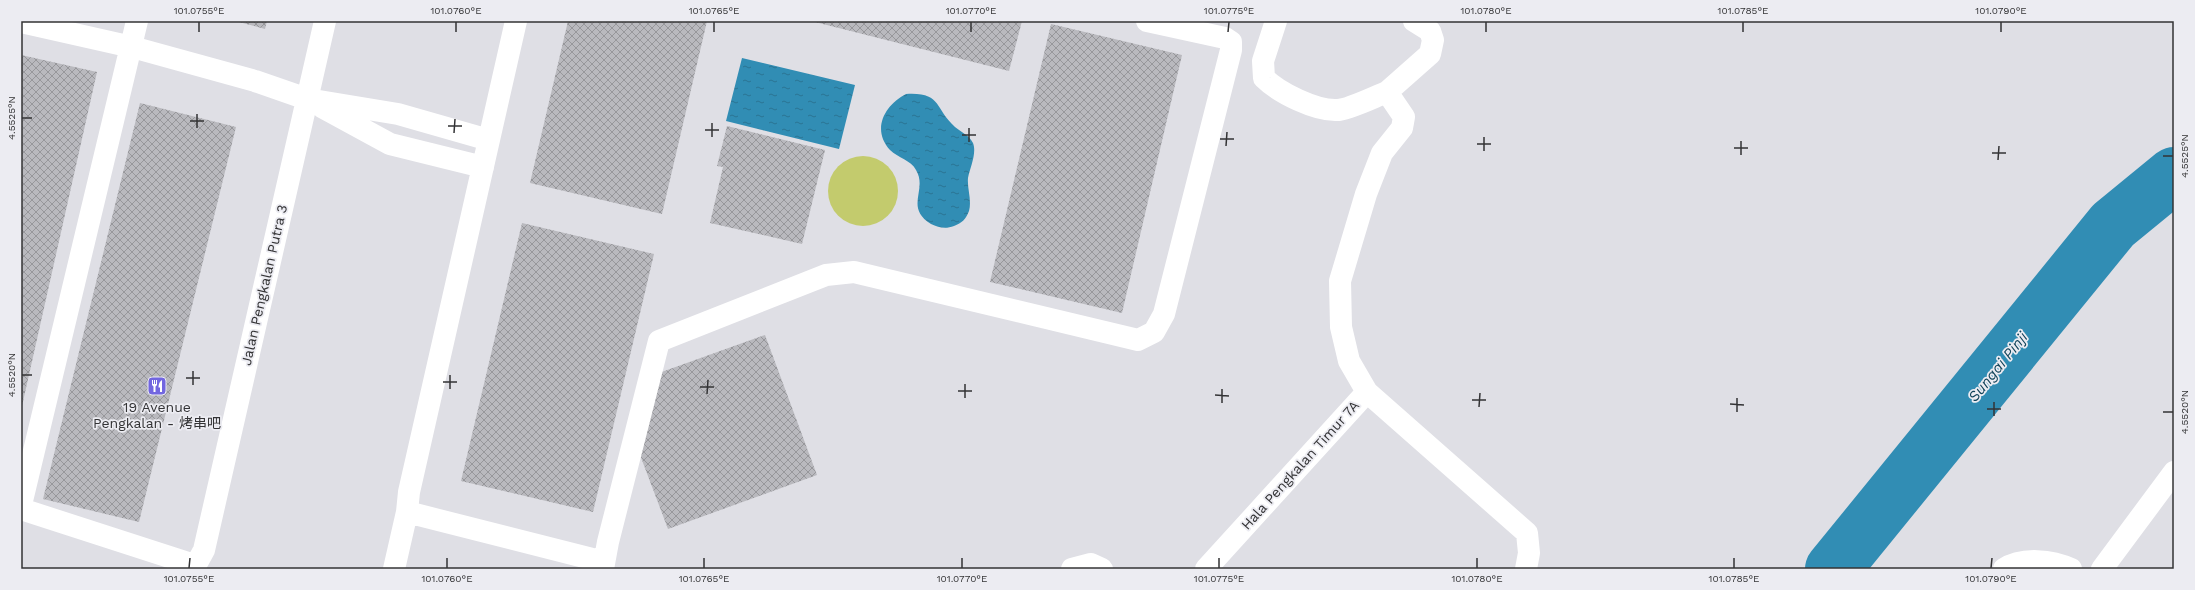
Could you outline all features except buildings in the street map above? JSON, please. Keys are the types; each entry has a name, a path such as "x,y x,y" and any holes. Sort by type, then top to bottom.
{"street":[{"path":"21,505 138,21"},
{"name":"Jalan Pengkalan Putra 3","path":"21,509 188,563 198,561 204,550 325,21"},
{"path":"394,569 407,512 408,492 516,21"},
{"path":"407,512 604,566 659,341 826,275 854,272 1138,340 1154,332 1164,314 1231,50 1231,42 1225,38 1147,21"},
{"path":"1276,21 1264,61 1264,78 1272,86 1316,107 1338,110 1387,92 1430,54 1433,40 1430,31 1414,21"},
{"path":"21,22 132,47 255,81 307,98 398,114 489,140"},
{"path":"1367,392 1349,361 1341,327 1340,281 1366,194 1382,153 1402,128 1404,122 1404,117 1387,92"},
{"path":"307,98 390,144 483,167"},
{"name":"Hala Pengkalan Timur 7A","path":"1206,569 1367,392 1526,533 1528,561"},
{"path":"2102,569 2174,472"},
{"path":"2004,569 2013,563 2037,562 2060,564 2071,569"},
{"path":"1072,569 1092,564 1102,569"}],"green space":[{"path":"863,156 882,162 892,172 898,191 892,210 882,220 863,226 844,220 834,210 828,191 834,172 844,162"}],"water":[{"path":"742,58 855,85 839,149 726,121"},
{"path":"906,94 918,94 932,99 948,120 973,143 974,156 968,178 970,203 969,211 967,216 959,224 954,226 942,228 931,224 923,218 919,211 918,205 920,184 916,170 908,161 890,150 884,142 881,126 883,118 892,104"}],"waterway":[{"name":"Sungai Pinji","path":"1833,569 2113,225 2174,175"}],"place":[{"name":"19 Avenue Pengkalan - 烤串吧","path":"157,386"}]}
